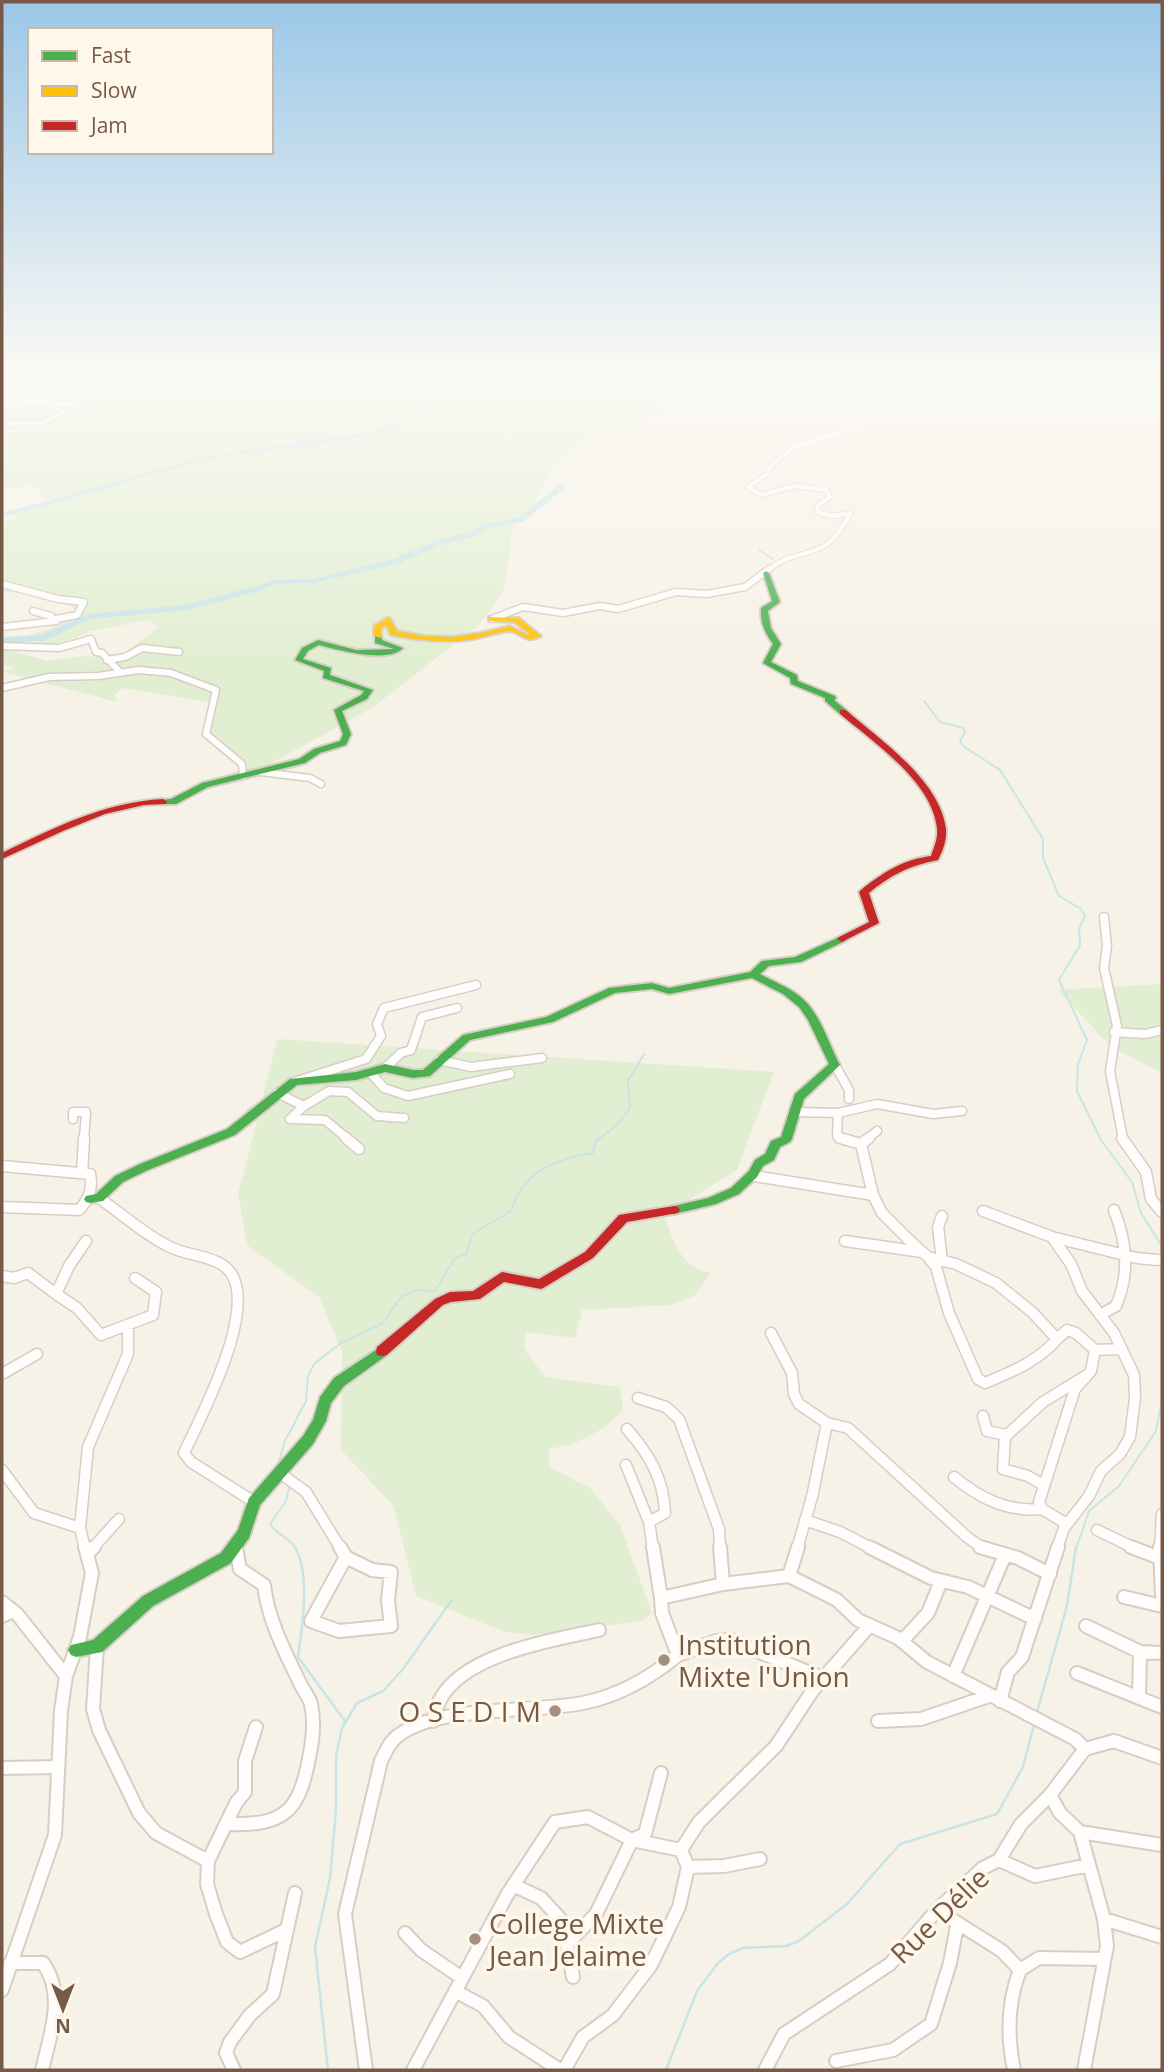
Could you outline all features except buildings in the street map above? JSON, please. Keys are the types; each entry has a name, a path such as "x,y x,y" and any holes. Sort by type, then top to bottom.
{"street":[{"path":"492,619 523,607 563,613 600,606 618,609 676,592 723,592 745,587 780,560 822,550 839,536 850,513 832,516 818,512 817,506 830,496 826,490 793,486 761,495 748,487 768,472"},
{"path":"294,1082 385,1068 426,1073 467,1037 549,1020 613,990 652,986 669,991 753,975 766,962 797,960 874,923 864,892 884,875 920,859 935,858 944,834 925,786 828,699 832,698 794,682 794,677 767,663 777,644 767,636 764,610 776,602 766,573"},
{"path":"2,584 58,600 84,602 84,607 77,615 48,623 2,627"},
{"path":"33,611 56,619"},
{"path":"2,856 45,835 85,820 145,801 173,802 205,785 302,761 317,751 343,743 347,734 338,710 364,697 369,690 326,677 328,670 304,664 299,660 304,651 323,640 357,652 395,652 399,648 378,641 377,628 387,620 394,632 449,643 460,643 510,628 526,637 537,636 516,620 492,619"},
{"path":"2,646 31,650 77,646 91,639 96,652 102,653 119,671"},
{"path":"107,660 125,657 142,648 178,652"},
{"path":"2,688 48,677 99,676 119,671 171,673 216,690 213,713 206,734 243,764 243,776"},
{"path":"260,772 310,778 321,784"},
{"path":"1104,917 1107,946 1104,968 1116,1013 1110,1071 1123,1141 1146,1172 1151,1199 1162,1212"},
{"path":"753,975 799,1000 814,1021 816,1033 849,1090 849,1099"},
{"path":"2,1207 79,1210 119,1179 231,1132 294,1082 314,1072 355,1064 372,1053 381,1036 377,1024 384,1008 476,985"},
{"path":"385,1068 401,1053 411,1050 422,1017 457,1008"},
{"path":"1115,1032 1145,1034 1162,1030"},
{"path":"439,1060 471,1067 542,1058"},
{"path":"76,1650 97,1647 148,1601 226,1558 236,1548 254,1502 309,1440 319,1422 325,1401 339,1382 392,1344 439,1302 450,1297 475,1296 502,1277 541,1284 589,1255 623,1218 701,1206 722,1198 754,1176 760,1163 770,1157 775,1144 786,1139 794,1106 807,1088 824,1080 835,1065"},
{"path":"370,1072 384,1088 408,1096 510,1074"},
{"path":"359,1149 325,1120 290,1119 304,1106 329,1091 351,1093 366,1113 384,1119 404,1118"},
{"path":"277,1093 304,1106"},
{"path":"794,1112 838,1112 877,1104 933,1114 962,1111"},
{"path":"73,1119 73,1112 86,1112 82,1173"},
{"path":"838,1112 837,1136 861,1144"},
{"path":"861,1144 877,1131"},
{"path":"861,1144 873,1195 882,1213 936,1267 949,1313 978,1379 985,1382 1007,1375 1047,1350 1067,1329 1076,1333 1095,1350 1121,1349"},
{"path":"2,1166 91,1175 94,1198 170,1247 222,1264 234,1276 234,1328 226,1363 184,1453 191,1462 254,1502"},
{"path":"754,1176 873,1195"},
{"path":"1100,1315 1116,1306 1126,1279 1127,1240 1114,1210"},
{"path":"983,1212 1052,1237 1125,1255 1158,1260"},
{"path":"942,1216 938,1229 944,1250 942,1261"},
{"path":"878,1721 900,1724 921,1721 995,1699 1008,1672 1022,1657 1050,1574 1052,1559 1067,1524 1089,1496 1101,1471 1120,1454 1130,1437 1135,1398 1133,1375 1121,1349 1082,1291 1072,1264 1052,1237"},
{"path":"56,1294 69,1266 86,1241"},
{"path":"845,1241 925,1255 996,1283 1032,1312 1057,1339"},
{"path":"2,1276 14,1278 27,1273 77,1308 101,1335 153,1315 157,1303 156,1292 135,1278"},
{"path":"2,1990 55,1835 66,1676 76,1650 92,1573 80,1528 88,1447 128,1354 128,1326"},
{"path":"771,1333 792,1373 794,1394 799,1404 827,1423 848,1428 982,1548 1050,1574"},
{"path":"1042,1509 1039,1502 1075,1389 1091,1371 1095,1350"},
{"path":"2,1374 37,1354"},
{"path":"1044,1485 1003,1469 1006,1435 1051,1394 1079,1376 1087,1375"},
{"path":"638,1398 661,1404 674,1411 679,1419 719,1528 723,1584"},
{"path":"983,1416 987,1431 1006,1435"},
{"path":"789,1576 827,1423"},
{"path":"627,1429 645,1448 662,1487 665,1513 649,1522"},
{"path":"626,1465 649,1522 662,1614 678,1655"},
{"path":"2,1470 34,1513 80,1528"},
{"path":"280,1473 306,1492 346,1557 372,1570 391,1572 388,1600 391,1626 379,1629 337,1630 320,1628 311,1621 346,1557"},
{"path":"954,1477 990,1503 1008,1508 1042,1509 1067,1524"},
{"path":"1162,1514 1162,1595"},
{"path":"88,1553 119,1519"},
{"path":"805,1520 840,1532 941,1581 989,1595 1035,1619"},
{"path":"1097,1530 1114,1540 1161,1553"},
{"path":"226,1824 255,1825 270,1821 290,1808 303,1792 314,1732 311,1702 300,1684 272,1621 264,1585 240,1569 236,1548"},
{"path":"953,1676 1006,1555"},
{"path":"661,1598 723,1584 789,1576 837,1600 858,1620 902,1641 927,1662 1015,1710 1049,1725 1080,1744 1113,1739 1162,1758"},
{"path":"902,1641 928,1613 941,1581"},
{"path":"1124,1597 1162,1606"},
{"path":"2,1602 7,1614 66,1676"},
{"path":"681,1850 699,1822 776,1746 822,1678 870,1625"},
{"path":"1086,1626 1140,1651 1162,1653"},
{"path":"433,1721 435,1705 471,1667 543,1643 599,1630"},
{"path":"366,2070 345,1914 381,1761 390,1743 404,1731 433,1721 584,1703 657,1672 678,1655 688,1654 716,1638 731,1640 822,1678"},
{"path":"97,1647 93,1670 93,1709 99,1730 139,1813 156,1833 208,1861"},
{"path":"1139,1698 1140,1651"},
{"path":"1077,1673 1162,1707"},
{"path":"256,1727 245,1761 245,1792 208,1861 207,1884 227,1942 240,1952 286,1930"},
{"name":"Rue Délie","path":"765,2070 784,2034 890,1964 937,1910 983,1868 999,1860 1021,1824 1050,1795 1080,1744"},
{"path":"2,1768 24,1770 58,1767"},
{"path":"573,1977 566,1944 596,1914 632,1840 645,1834 653,1815 654,1790 661,1773"},
{"path":"1050,1795 1060,1813 1080,1832 1104,1919 1107,1946 1083,2070"},
{"path":"413,2070 513,1885 555,1822 588,1817 632,1840 681,1850"},
{"path":"1080,1832 1162,1845"},
{"path":"405,1933 483,2007 509,2037 562,2070 584,2035 600,2028 614,2014 657,1953 674,1921 687,1885 688,1867 681,1850"},
{"path":"688,1867 724,1866 760,1859"},
{"path":"999,1860 1020,1875 1042,1879 1066,1867 1089,1865"},
{"path":"513,1885 541,1898 574,1934"},
{"path":"234,2070 226,2053 230,2042 250,2015 274,1994 295,1893"},
{"path":"937,1910 957,1926 982,1937 1020,1970"},
{"path":"1104,1919 1162,1937"},
{"path":"836,2061 893,2049 931,2024 956,1946 957,1926"},
{"path":"1014,2070 1009,2026 1011,1989 1020,1970 1039,1958 1104,1959"},
{"path":"10,1963 43,1963 54,1980 56,1993 42,2070"}],"green space":[{"path":"2,472 549,472 533,506 514,520 504,591 479,625 373,707 249,776 240,763 202,735 213,703 123,688 114,695 117,702 3,672 15,668 2,664 2,648 48,661 83,656 116,659 159,627 149,620 90,631 74,639 33,649 28,647 54,633 36,637 28,635 52,628 78,611 50,595 2,592 2,521 16,519 14,514 61,501 45,498 32,484 2,491"},
{"path":"1162,984 1162,1073 1111,1047 1058,990"},
{"path":"277,1039 774,1072 737,1170 664,1215 675,1244 685,1259 700,1270 711,1273 694,1296 671,1305 582,1310 575,1338 526,1332 524,1348 545,1377 620,1387 623,1410 589,1436 549,1449 549,1467 590,1488 620,1525 652,1613 642,1621 535,1635 505,1632 416,1596 393,1505 341,1450 342,1352 319,1297 247,1245 238,1193 257,1122 246,1109 262,1099"}],"waterway":[{"path":"2,515 159,472"},
{"path":"2,640 44,638 88,617 186,607 273,582 314,581 397,561 435,544 474,533 483,527 520,520 563,486"},
{"path":"759,550 773,559"},
{"path":"924,701 940,722 963,728 965,732 960,741 963,746 1000,770 1043,839 1043,858 1059,896 1081,909 1085,916 1079,929 1080,945 1059,980 1087,1040 1078,1064 1077,1091 1101,1140 1132,1182 1141,1213 1162,1246"},
{"path":"278,1465 285,1441 306,1401 308,1376 314,1364 341,1343 382,1324 402,1296 416,1290 435,1291 455,1258 466,1254 472,1234 511,1211 523,1186 532,1177 565,1159 593,1153 595,1142 617,1125 630,1108 628,1081 644,1054"},
{"path":"1076,1549 1089,1511 1119,1486 1156,1431 1162,1400"},
{"path":"289,1489 286,1501 270,1524 296,1549"},
{"path":"1037,1712 1067,1606 1076,1547"},
{"path":"296,1549 300,1558 304,1586 298,1657 345,1721"},
{"path":"328,2070 315,1947 330,1878 336,1810 336,1756 342,1728 357,1703 383,1691 403,1669 451,1601"},
{"path":"666,2070 697,1991 717,1964 729,1954 743,1948 786,1946 799,1941 848,1903 900,1844 997,1814 1023,1767 1034,1724"}],"traffic: fast":[{"path":"766,573 776,602 764,610 765,620 769,633 777,644 767,663 794,677 794,682 832,698 828,699 843,712"},
{"path":"163,802 173,802 205,785 302,761 317,751 343,743 347,734 338,710 364,697 369,690 326,676 328,670 299,660 305,650 318,642 356,652 395,652 399,648 378,641 378,636"},
{"path":"90,1199 99,1198 119,1179 144,1167 231,1132 294,1082 356,1076 385,1068 413,1074 426,1073 467,1037 549,1020 613,990 652,986 669,991 753,975 766,963 797,960 842,939"},
{"path":"674,1210 724,1197 745,1183 759,1163 770,1157 775,1144 786,1139 799,1097 835,1065 813,1020 797,999 753,975"},
{"path":"76,1650 97,1647 148,1601 226,1558 244,1533 254,1502 308,1440 319,1421 325,1401 339,1382 382,1351"}],"traffic: slow":[{"path":"378,636 377,628 387,620 394,633 424,638 466,638 510,628 526,637 537,636 516,620 492,619"}],"traffic: jam":[{"path":"842,939 874,923 864,892 897,869 935,858 941,830 936,809 916,778 843,712"},
{"path":"2,856 102,812 123,806 163,802"},
{"path":"382,1351 439,1302 450,1297 476,1296 502,1277 541,1284 589,1255 623,1218 674,1210"}],"place":[{"name":"Institution Mixte l'Union","path":"664,1660"},
{"name":"O S E D I M","path":"555,1711"},
{"name":"College Mixte Jean Jelaime","path":"475,1939"}]}
